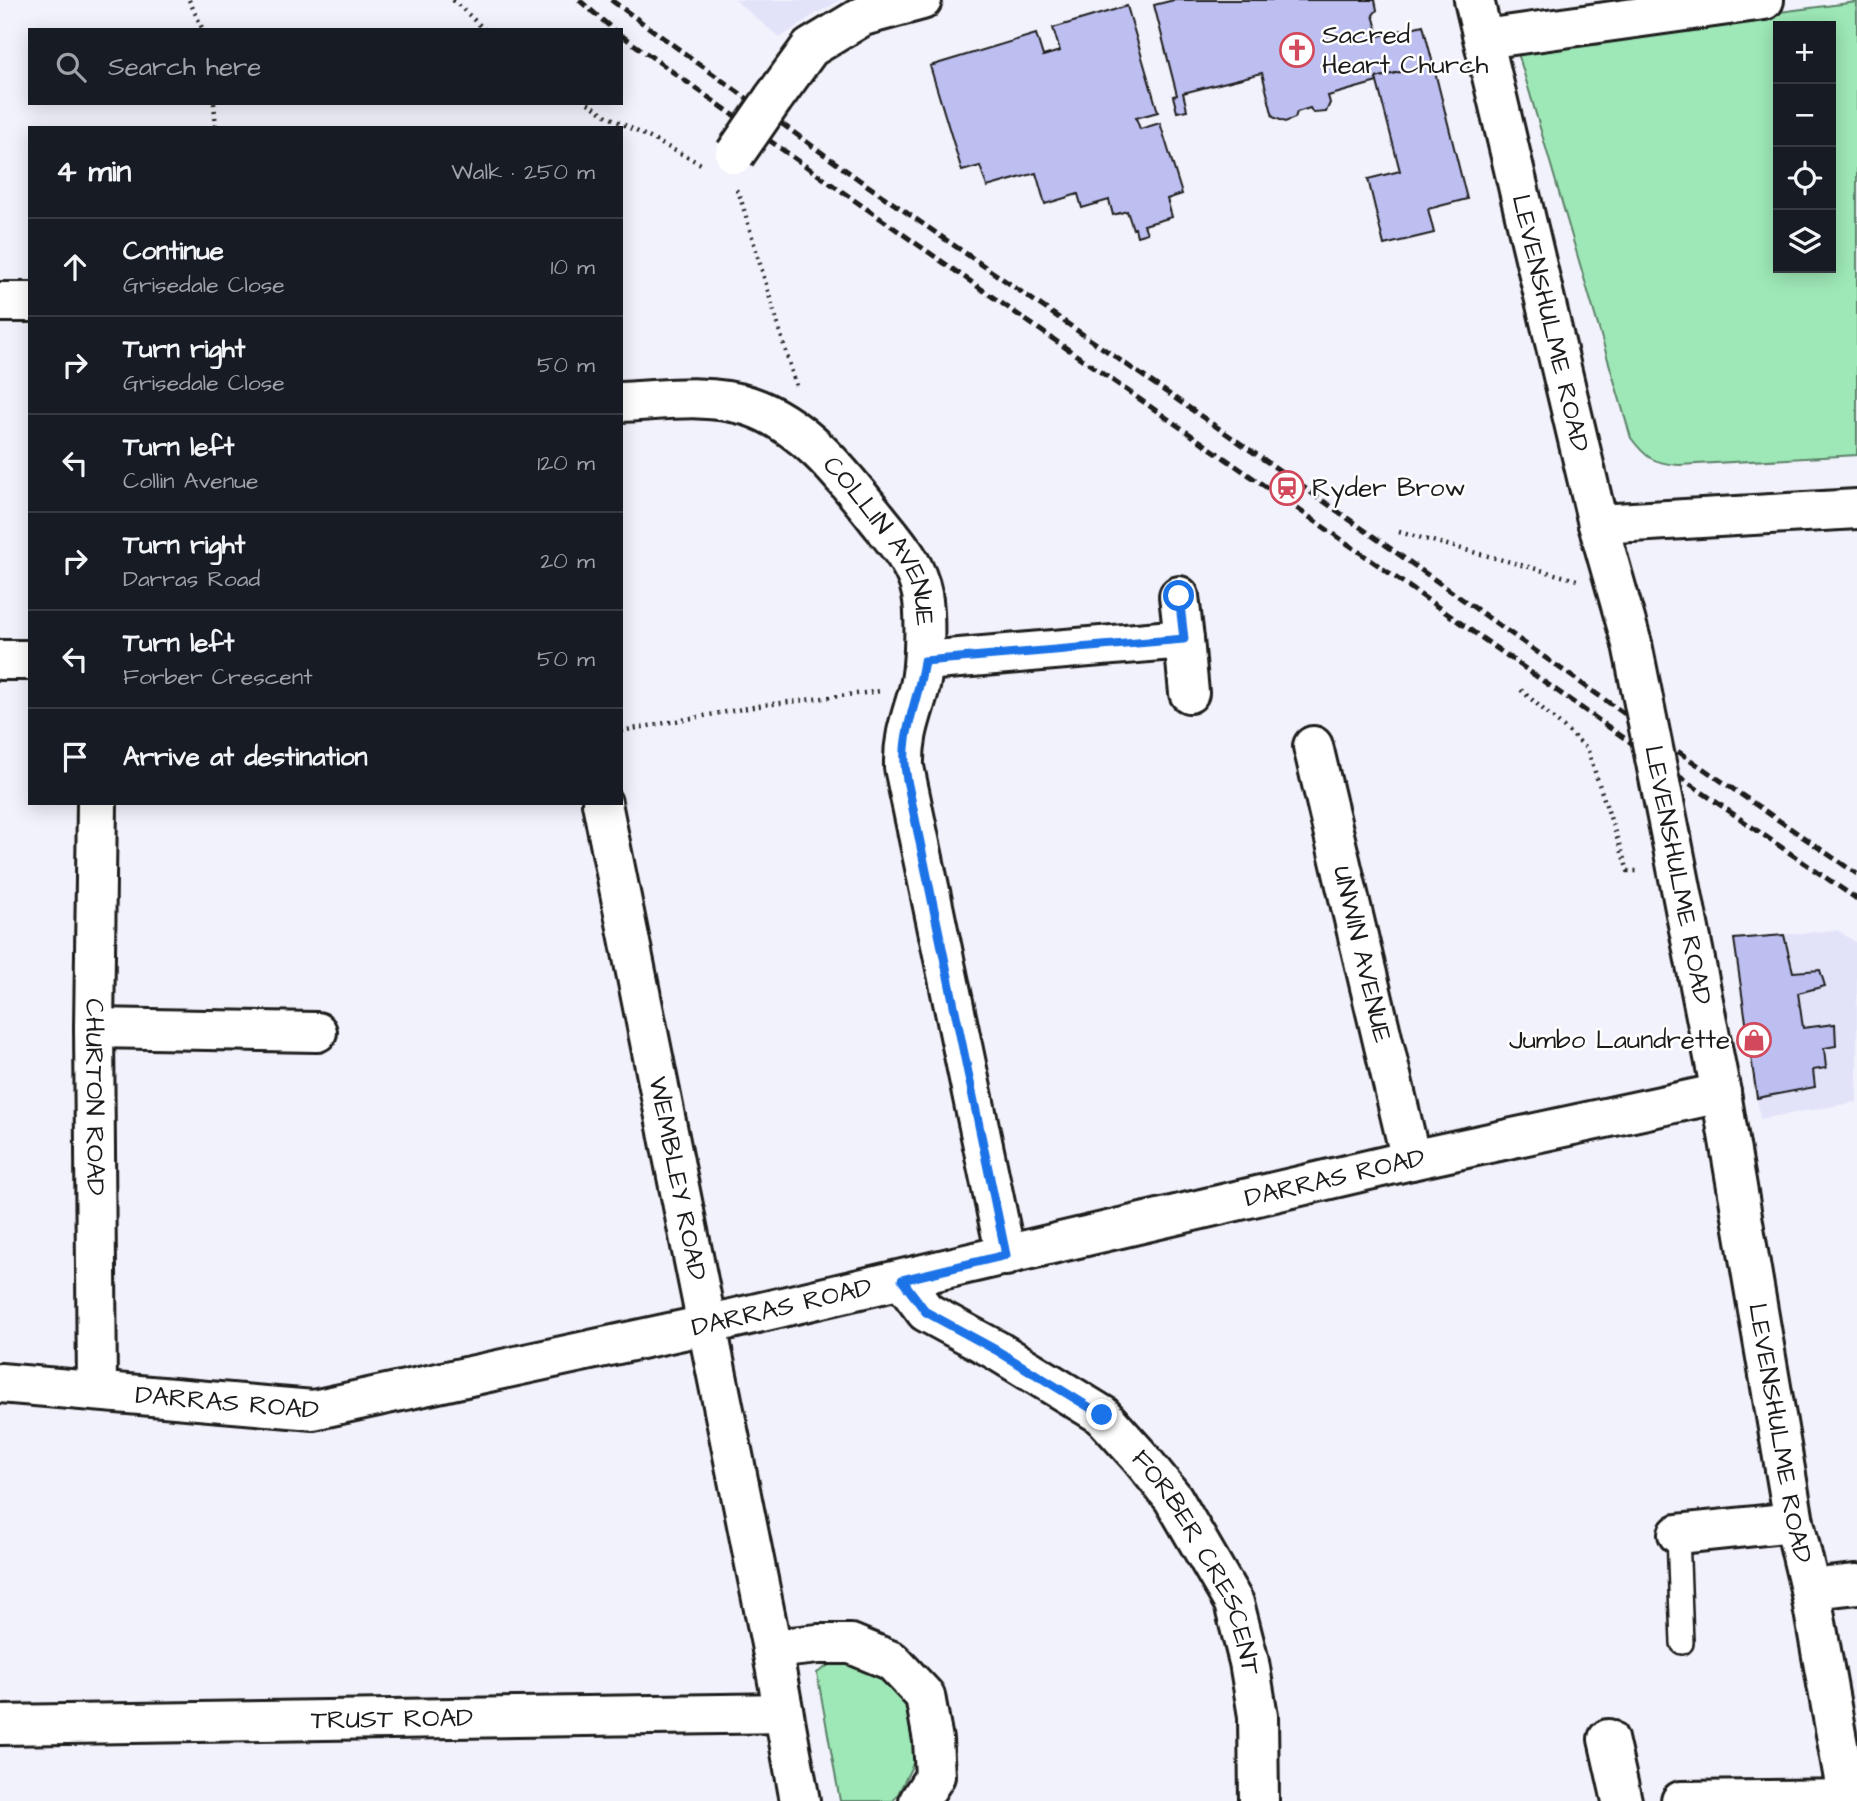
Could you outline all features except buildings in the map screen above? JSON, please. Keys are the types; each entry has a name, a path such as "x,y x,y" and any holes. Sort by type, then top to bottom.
{"street":[{"path":"727,164 810,48 863,16 922,0"},
{"name":"LEVENSHULME ROAD","path":"1474,0 1598,524 1632,645 1721,1093 1794,1522 1810,1589 1851,1799"},
{"path":"1484,39 1764,0"},
{"path":"0,302 28,302"},
{"name":"COLLIN AVENUE","path":"623,402 696,398 749,407 789,427 836,467 911,561 922,594 922,674 906,731 904,767 1006,1255"},
{"path":"1598,524 1857,509"},
{"path":"1179,596 1189,693"},
{"path":"922,674 1184,639"},
{"path":"0,660 28,660"},
{"name":"UNWIN AVENUE","path":"1313,746 1412,1160"},
{"name":"CHURTON ROAD","path":"97,805 94,1028 97,1390"},
{"name":"WEMBLEY ROAD","path":"602,805 772,1649 800,1801"},
{"path":"94,1028 317,1032"},
{"name":"DARRAS ROAD","path":"0,1383 313,1410 706,1325 1412,1160 1721,1093"},
{"name":"FORBER CRESCENT","path":"902,1280 926,1312 996,1350 1102,1415 1173,1498 1234,1603 1249,1662 1258,1716 1259,1801"},
{"path":"1678,1534 1794,1522"},
{"path":"1810,1589 1857,1584"},
{"path":"772,1649 851,1644 892,1661 925,1696 933,1740 934,1776 919,1801"},
{"name":"TRUST ROAD","path":"0,1725 783,1713"},
{"path":"1608,1739 1622,1801"},
{"path":"1681,1801 1851,1799"}],"lane":[{"path":"1678,1534 1682,1643"}],"path":[{"path":"189,0 202,28"},
{"path":"453,0 483,28"},
{"path":"214,105 216,126"},
{"path":"591,105 607,116 727,164 802,406 789,427"},
{"path":"1399,532 1619,592"},
{"path":"623,732 922,674"},
{"path":"1521,690 1587,748 1628,871 1674,854"}],"shaded area":[{"path":"735,0 841,0 780,38"},
{"path":"1837,930 1857,943 1857,1102 1760,1119 1734,939"}],"green space":[{"path":"1857,2 1857,455 1679,465 1656,461 1646,455 1631,438 1516,46"},
{"path":"832,1663 877,1669 893,1682 916,1717 916,1758 893,1801 840,1801 817,1673"}],"railway":[{"path":"579,0 612,28"},
{"path":"611,0 858,179 1857,874"},
{"path":"623,36 949,267 1857,899"}],"place":[{"name":"Sacred Heart Church","path":"1297,50"},
{"name":"Ryder Brow","path":"1287,488"},
{"name":"Jumbo Laundrette","path":"1754,1040"}],"route":[{"path":"1102,1415 996,1350 926,1312 902,1280 1006,1255 904,767 903,748 920,687 924,661 1184,639 1179,596"}]}
